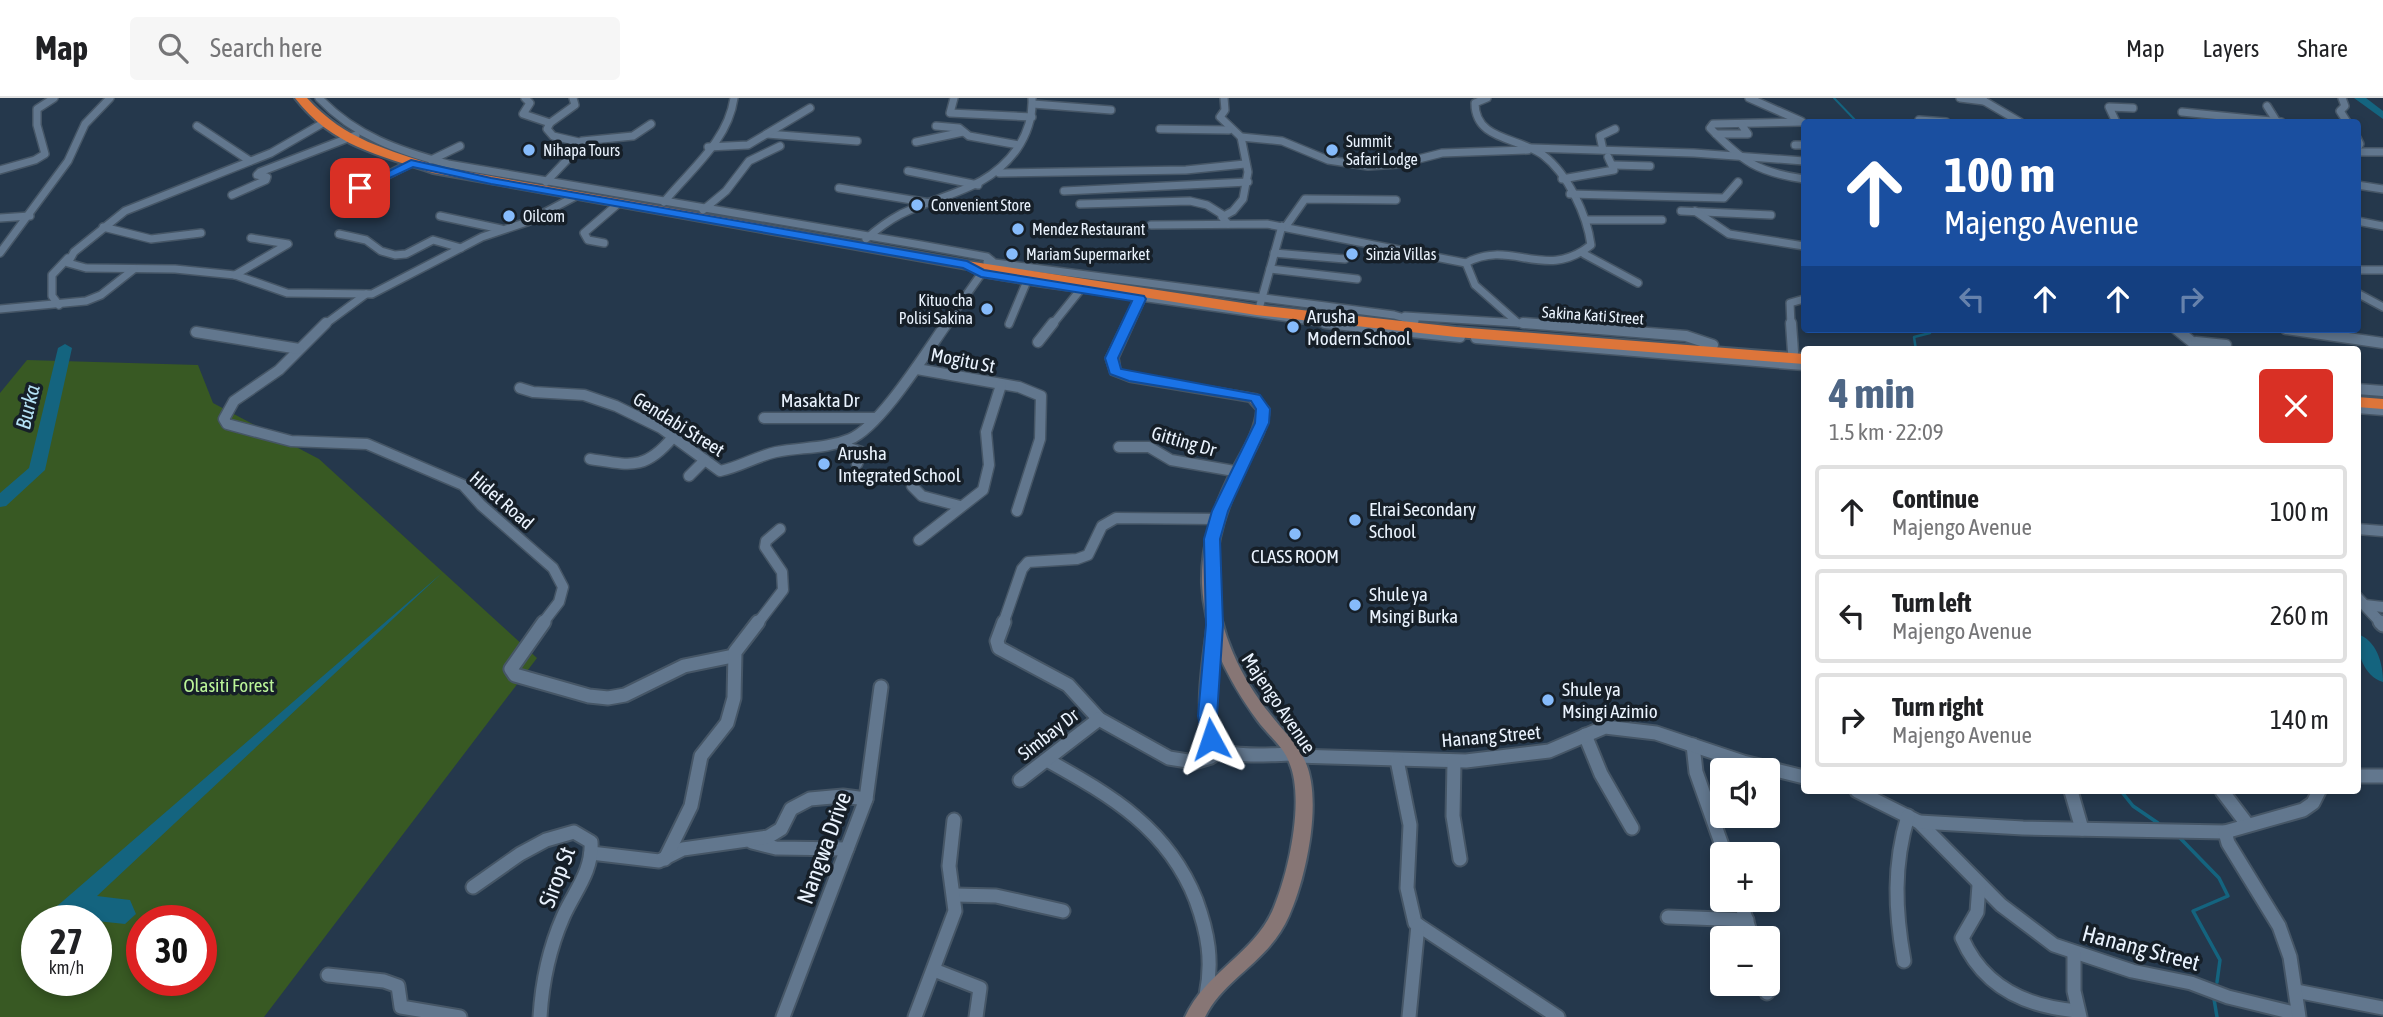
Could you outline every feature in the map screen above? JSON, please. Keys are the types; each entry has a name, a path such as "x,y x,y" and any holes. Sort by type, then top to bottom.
{"highway":[{"path":"301,98 323,123 346,138 411,163 543,185 576,196 700,212 865,241 967,265 1085,286 1261,302 1415,321 1801,354"},
{"path":"1126,289 1140,299 1456,332 1801,354"},
{"path":"2361,392 2383,394"},
{"path":"2361,402 2383,404"}],"street":[{"path":"0,170 14,163 38,160 45,154 37,125 37,109 54,98"},
{"path":"0,253 68,162 78,135 110,98"},
{"path":"319,98 342,121 407,154 543,185 664,201 700,212 726,191 750,161 780,146"},
{"path":"526,98 530,103 523,114 550,123"},
{"path":"573,98 575,106 550,123 547,129 550,135 582,141 633,136 651,124"},
{"path":"664,201 727,126 733,113 734,98"},
{"path":"954,98 950,113 1032,117"},
{"path":"1224,98 1225,110 1220,117 1230,130 1241,137 1282,141 1328,160 1376,166 1442,153 1532,149 1606,154 1642,152 1735,155 1801,161"},
{"path":"1151,225 1284,226 1466,263 1472,258 1487,254 1559,262 1574,260 1584,254 1591,245 1587,220 1552,164 1532,149 1485,129 1475,114 1472,101 1487,98"},
{"path":"1749,98 1801,122"},
{"path":"1960,98 1981,99 2015,119"},
{"path":"2342,98 2345,106 2340,111 2345,119"},
{"path":"865,241 898,216 978,185 1006,168 1032,117 1033,101 1111,110"},
{"path":"2114,119 2109,108 2111,106 2133,108"},
{"path":"2267,106 2277,119"},
{"path":"708,148 748,145 810,108"},
{"path":"2226,110 2232,119"},
{"path":"2182,112 2227,119"},
{"path":"1719,116 1726,124"},
{"path":"59,305 52,296 52,275 103,227 135,206 250,161 286,145 323,123"},
{"path":"1801,123 1710,126 1735,155 1759,172 1801,179"},
{"path":"1716,134 1748,134 1741,124"},
{"path":"936,126 959,128 963,132"},
{"path":"197,127 250,161"},
{"path":"1160,129 1230,130"},
{"path":"1562,180 1614,170 1600,136 1615,130"},
{"path":"916,142 963,132 1019,145"},
{"path":"232,195 267,180 257,174 260,172 362,133"},
{"path":"767,134 857,141"},
{"path":"1223,215 1240,204 1248,182 1241,137"},
{"path":"543,185 582,141"},
{"path":"1795,145 1801,145"},
{"path":"431,160 460,146"},
{"path":"2361,146 2383,152"},
{"path":"1642,152 1657,177"},
{"path":"348,190 369,185 411,163"},
{"path":"999,173 1186,170 1245,164"},
{"path":"1613,165 1650,166"},
{"path":"908,171 978,185"},
{"path":"1064,191 1248,182"},
{"path":"1570,194 1724,198 1738,182"},
{"path":"2361,186 2383,189"},
{"path":"839,188 934,203"},
{"path":"1690,188 1695,196"},
{"path":"68,258 68,263 74,267 235,275 286,293 366,294 386,289 461,248 501,229 527,222 576,196"},
{"path":"1261,302 1284,226 1304,199 1396,200"},
{"path":"1080,204 1190,201 1207,205 1223,215"},
{"path":"604,243 589,240 584,233 619,203"},
{"path":"1681,211 1771,215"},
{"path":"1695,211 1729,234 1801,246"},
{"path":"1223,215 1222,220 1228,224"},
{"path":"0,218 30,216"},
{"path":"440,216 501,229"},
{"path":"1587,220 1662,220"},
{"path":"2361,222 2383,226"},
{"path":"103,227 152,239 201,233"},
{"path":"339,234 366,240 382,251 396,255 406,254 433,240 461,248"},
{"path":"235,275 288,244 251,238"},
{"path":"865,241 966,253 987,267 1027,281 1085,286 1140,299 1402,332 1801,365"},
{"path":"1274,253 1345,260"},
{"path":"1584,254 1638,284"},
{"name":"Sakina Kati Street","path":"1466,263 1475,285 1518,323 1686,336 1713,345"},
{"path":"987,267 1261,302 1399,316 1518,323"},
{"path":"857,464 862,452 849,448 845,442 875,418 917,369 987,267"},
{"path":"0,309 59,305 97,297 134,269"},
{"path":"1270,269 1357,279"},
{"path":"2361,270 2383,270"},
{"path":"1009,324 1027,281"},
{"path":"1038,342 1085,286"},
{"name":"Hidet Road","path":"366,294 320,328 271,376 234,401 224,419 227,424 291,441 346,440 367,444 469,490 481,505 553,568 563,587 559,602 515,660 511,669 515,675 589,696 608,698 634,691 684,666 733,656"},
{"path":"2361,295 2383,307"},
{"name":"Majengo Avenue","path":"1140,299 1112,358 1115,372 1129,377 1253,398 1262,405 1262,423 1217,519 1212,539 1214,625 1236,678 1295,755 1301,771 1298,853 1285,903 1267,939 1206,995 1195,1017"},
{"path":"1801,300 1790,303 1801,354"},
{"path":"1399,316 1415,321"},
{"path":"196,332 299,349"},
{"path":"2182,333 2199,346 2226,345"},
{"path":"2314,333 2383,343"},
{"name":"Mogitu St","path":"917,369 1036,393 1043,402 1035,460 1017,511"},
{"path":"919,540 960,506 979,495 988,475 986,432 1001,385"},
{"name":"Gendabi Street","path":"520,388 529,394 563,391 596,398 673,437 716,470 729,471 774,452 845,442"},
{"path":"2361,408 2383,410"},
{"name":"Masakta Dr","path":"764,418 875,418"},
{"path":"590,459 646,463 658,457 673,437"},
{"name":"Gitting Dr","path":"1119,447 1149,447 1171,460 1240,472"},
{"path":"690,476 705,460"},
{"path":"912,486 922,496 960,506"},
{"path":"1214,625 1208,716 1210,736 1220,749 1203,760 1182,762 1099,719 1073,689 1002,651 998,640 1026,563 1086,556 1093,550 1097,533 1106,522 1142,516 1217,519"},
{"path":"665,859 691,806 701,756 727,723 734,698 733,656 738,645 783,590 782,572 765,547 766,541 780,529"},
{"path":"2361,529 2382,531"},
{"path":"2361,601 2383,607"},
{"path":"2361,601 2383,625"},
{"name":"Nangwa Drive","path":"783,1017 866,799 881,687"},
{"name":"Simbay Dr","path":"1020,780 1099,719"},
{"name":"Hanang Street","path":"1220,749 1454,762 1538,754 1605,727 1638,729 1743,762 1801,776"},
{"path":"1585,735 1601,774 1632,828"},
{"path":"1693,745 1696,772 1721,842"},
{"path":"1047,760 1095,787 1149,829 1180,865 1212,948 1212,968 1206,995"},
{"path":"1397,760 1410,826 1411,859 1406,897 1418,925 1409,1017"},
{"path":"1454,762 1453,816 1460,859"},
{"path":"2361,776 2383,776"},
{"name":"Hanang Street","path":"1863,794 1914,819 1979,885 2031,930 2074,954 2299,1015"},
{"path":"2072,794 2082,829"},
{"path":"2224,794 2247,824"},
{"path":"1904,961 1898,930 1896,853 1914,819 2082,829 2225,832 2295,813 2310,806 2317,794"},
{"path":"591,853 650,861 665,859 683,849 752,842 778,832 792,809 810,799 843,796 866,799"},
{"path":"915,1017 954,917 955,895 949,866 954,820"},
{"name":"Sirop St","path":"473,887 520,854 561,834 574,832 591,842 591,853 548,964 541,990 540,1017"},
{"path":"2225,832 2228,843 2273,911 2290,957 2299,1015"},
{"path":"752,842 776,848 847,849"},
{"path":"1979,885 1977,912 1962,938 1976,965 1991,981 2029,1003 2079,1014 2074,954"},
{"path":"955,895 996,896 1063,911"},
{"path":"1744,912 1748,926"},
{"path":"1668,917 1746,920"},
{"path":"1418,925 1558,1017"},
{"path":"934,970 980,988 976,1017"},
{"path":"328,975 384,981 398,986 401,1007 460,1017"},
{"path":"2296,991 2383,1007"}],"green space":[{"name":"Olasiti Forest","path":"27,360 198,365 213,403 319,459 537,658 264,1017 0,1017 0,393"}],"water":[{"path":"442,573 97,896 130,900 132,905 126,905 125,924 112,923 112,905 58,905"}],"waterway":[{"path":"1834,98 1854,119"},
{"path":"2359,98 2383,116"},
{"path":"1915,346 1914,337 1930,333"},
{"name":"Burka","path":"0,502 37,470 65,348"},
{"path":"2361,646 2383,675"},
{"path":"2123,794 2133,806 2158,823"},
{"path":"2180,838 2219,878 2228,896 2193,911 2220,960 2217,982"},
{"path":"2214,999 2217,1017"}],"place":[{"name":"Nihapa Tours","path":"529,150"},
{"name":"Summit Safari Lodge","path":"1332,150"},
{"name":"Convenient Store","path":"917,205"},
{"name":"Oilcom","path":"509,216"},
{"name":"Mendez Restaurant","path":"1018,229"},
{"name":"Mariam Supermarket","path":"1012,254"},
{"name":"Sinzia Villas","path":"1352,254"},
{"name":"Kituo cha Polisi Sakina","path":"987,309"},
{"name":"Arusha Modern School","path":"1293,327"},
{"name":"Arusha Integrated School","path":"824,464"},
{"name":"Elrai Secondary School","path":"1355,520"},
{"name":"CLASS ROOM","path":"1295,534"},
{"name":"Shule ya Msingi Burka","path":"1355,605"},
{"name":"Shule ya Msingi Azimio","path":"1548,700"}],"route":[{"path":"360,188 411,163 491,181 967,265 981,273 1140,299 1112,358 1115,372 1129,377 1255,398 1263,409 1262,423 1220,511 1212,539 1214,625 1208,716 1211,739"}]}
